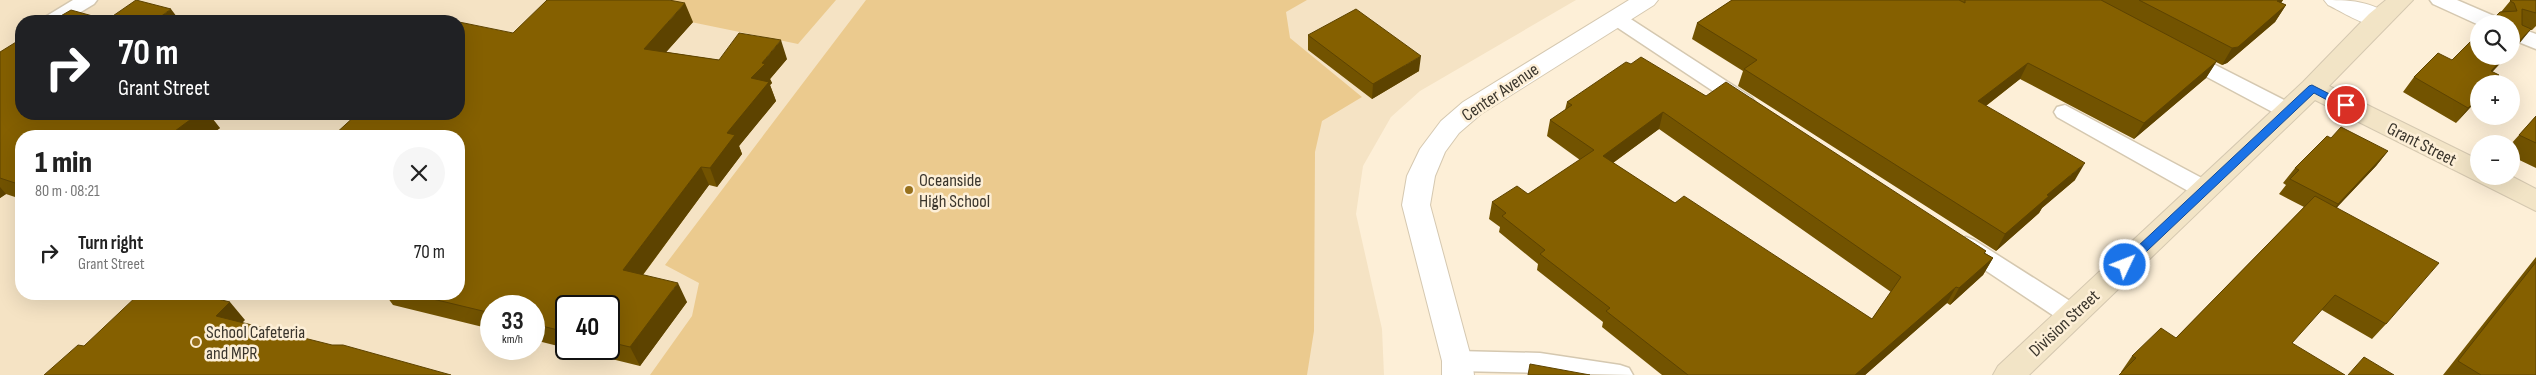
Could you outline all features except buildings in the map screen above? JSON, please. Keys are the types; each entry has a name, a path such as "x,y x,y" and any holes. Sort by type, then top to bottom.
{"street":[{"name":"Center Avenue","path":"1458,368 1416,205 1420,176 1429,158 1450,127 1472,108 1646,0"},
{"path":"2336,0 2378,19"},
{"name":"Division Street","path":"2009,375 2312,88 2378,19 2401,0"},
{"name":"Grant Street","path":"2312,88 2470,167"},
{"path":"2505,185 2536,201"}],"lane":[{"path":"62,15 87,0"},
{"path":"2440,0 2474,15"},
{"path":"1616,18 1765,116"},
{"path":"2520,35 2536,42"},
{"path":"2167,46 2288,111"},
{"path":"2065,112 2205,190"},
{"path":"1948,234 2072,316"},
{"path":"1458,368 1540,363 1620,375"}],"shaded area":[{"name":"Oceanside High School","path":"0,0 1576,0 1420,91 1391,117 1363,166 1356,214 1382,329 1384,375 0,375"},
{"path":"669,0 836,0 798,44 652,14"},
{"path":"866,0 1307,0 1286,12 1290,38 1362,97 1322,121 1315,152 1314,331 1307,375 650,375 692,316 699,283 665,265"}],"place":[{"name":"Oceanside High School","path":"909,190"},
{"name":"School Cafeteria and MPR","path":"196,342"}],"route":[{"path":"2125,265 2312,88 2346,105"}]}
